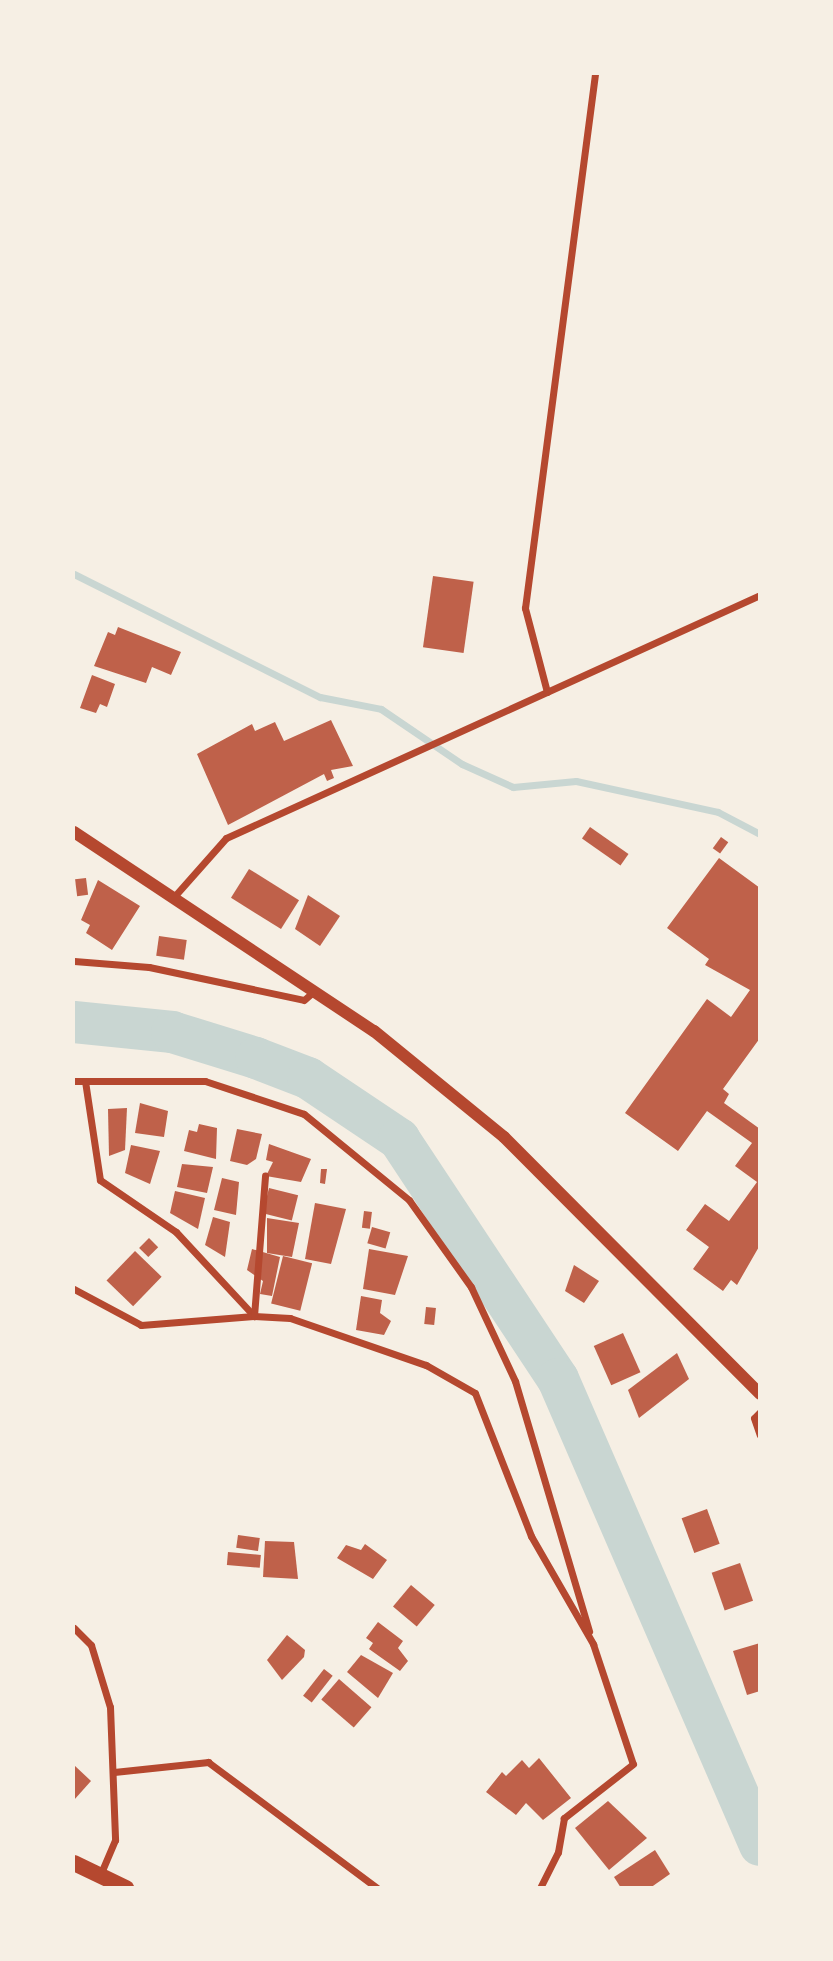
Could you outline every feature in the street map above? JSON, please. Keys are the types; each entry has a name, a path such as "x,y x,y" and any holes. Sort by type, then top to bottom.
{"highway":[{"path":"74,1863 101,1872 126,1888"}],"street":[{"path":"547,692 525,608 595,74"},
{"path":"172,898 226,838 416,755 760,595"},
{"path":"74,832 315,990 503,1137 760,1394"},
{"path":"74,961 162,969 304,1000 315,990"},
{"path":"74,1081 205,1081 304,1114 409,1199 471,1287 515,1381 593,1644 633,1763 564,1818 558,1852 540,1888"},
{"path":"85,1081 100,1180 176,1232 254,1316"},
{"path":"254,1316 265,1175"},
{"path":"74,1289 141,1325 254,1316 290,1318 426,1365 475,1393 531,1536 593,1644"},
{"path":"760,1412 754,1418 760,1435"},
{"path":"74,1628 91,1645 110,1707 115,1840 101,1872"},
{"path":"114,1772 208,1762 377,1888"}],"building":[{"path":"433,576 474,582 464,653 423,647"},
{"path":"118,627 181,652 171,675 152,667 146,683 94,666 108,632 115,635"},
{"path":"92,675 115,684 107,707 100,704 96,713 80,708"},
{"path":"331,720 353,766 331,770 334,778 327,781 324,774 228,825 197,754 252,724 255,731 275,722 284,741"},
{"path":"590,827 629,854 620,865 582,838"},
{"path":"721,837 728,842 720,854 713,848"},
{"path":"719,858 760,888 760,1038 723,1089 729,1094 724,1103 760,1129 760,1245 737,1285 731,1280 723,1291 693,1269 709,1247 686,1230 705,1204 729,1221 757,1182 735,1166 752,1143 707,1111 678,1151 625,1113 707,999 731,1017 750,990 705,965 709,959 667,928"},
{"path":"249,869 299,900 281,929 231,898"},
{"path":"86,878 88,895 77,896 75,879"},
{"path":"98,880 140,906 112,950 86,933 90,925 81,920"},
{"path":"308,895 340,916 320,946 295,929"},
{"path":"159,936 187,940 184,960 156,956"},
{"path":"140,1103 168,1111 164,1137 135,1133"},
{"path":"127,1108 125,1150 109,1156 108,1109"},
{"path":"199,1124 217,1128 216,1159 184,1151 189,1130 197,1132"},
{"path":"237,1129 262,1134 256,1159 247,1165 230,1161"},
{"path":"269,1144 311,1159 301,1182 266,1176 273,1162 266,1160"},
{"path":"131,1145 160,1151 150,1184 125,1173"},
{"path":"182,1164 213,1167 207,1193 177,1187"},
{"path":"321,1169 327,1169 325,1184 320,1183"},
{"path":"222,1178 239,1182 236,1215 214,1210"},
{"path":"269,1188 298,1195 292,1220 263,1213"},
{"path":"175,1191 205,1198 198,1229 170,1213"},
{"path":"315,1203 346,1209 331,1264 305,1259"},
{"path":"364,1211 372,1212 370,1229 362,1228"},
{"path":"213,1217 230,1222 225,1257 205,1245"},
{"path":"267,1218 299,1223 292,1257 267,1253"},
{"path":"372,1227 390,1232 386,1249 367,1243"},
{"path":"149,1238 158,1247 148,1257 139,1248"},
{"path":"252,1249 280,1257 272,1296 260,1294 263,1281 247,1270"},
{"path":"369,1249 408,1256 395,1295 363,1289"},
{"path":"135,1251 162,1277 133,1306 107,1280"},
{"path":"283,1256 312,1263 300,1311 271,1304"},
{"path":"574,1265 599,1281 584,1303 565,1291"},
{"path":"361,1296 382,1300 380,1313 391,1321 384,1335 356,1330"},
{"path":"426,1307 436,1308 434,1325 424,1324"},
{"path":"623,1333 640,1372 611,1385 594,1346"},
{"path":"677,1353 689,1379 639,1418 628,1390"},
{"path":"707,1509 720,1544 694,1553 682,1518"},
{"path":"238,1535 260,1538 258,1551 236,1548"},
{"path":"265,1541 294,1542 298,1579 263,1577"},
{"path":"365,1544 387,1560 373,1579 337,1558 346,1545 361,1550"},
{"path":"228,1552 261,1555 260,1568 227,1565"},
{"path":"740,1563 753,1601 725,1611 712,1573"},
{"path":"411,1585 435,1605 417,1626 393,1606"},
{"path":"378,1622 403,1641 398,1648 408,1661 400,1671 369,1649 373,1643 366,1638"},
{"path":"287,1635 305,1650 304,1657 282,1680 267,1660"},
{"path":"760,1643 760,1691 747,1695 733,1651"},
{"path":"361,1655 393,1673 378,1698 347,1672"},
{"path":"324,1669 333,1676 312,1703 303,1696"},
{"path":"339,1679 371,1707 354,1728 321,1699"},
{"path":"539,1758 571,1798 543,1820 526,1803 516,1815 486,1792 502,1772 506,1776 522,1760 529,1768"},
{"path":"74,1765 91,1781 74,1800"},
{"path":"608,1801 647,1838 609,1870 575,1828"},
{"path":"655,1850 670,1874 650,1888 621,1888 614,1877"}],"waterway":[{"path":"74,574 320,697 381,709 462,764 513,787 576,781 718,812 760,834"},
{"path":"74,1022 172,1032 256,1058 308,1078 399,1139 558,1379 760,1845"}]}
